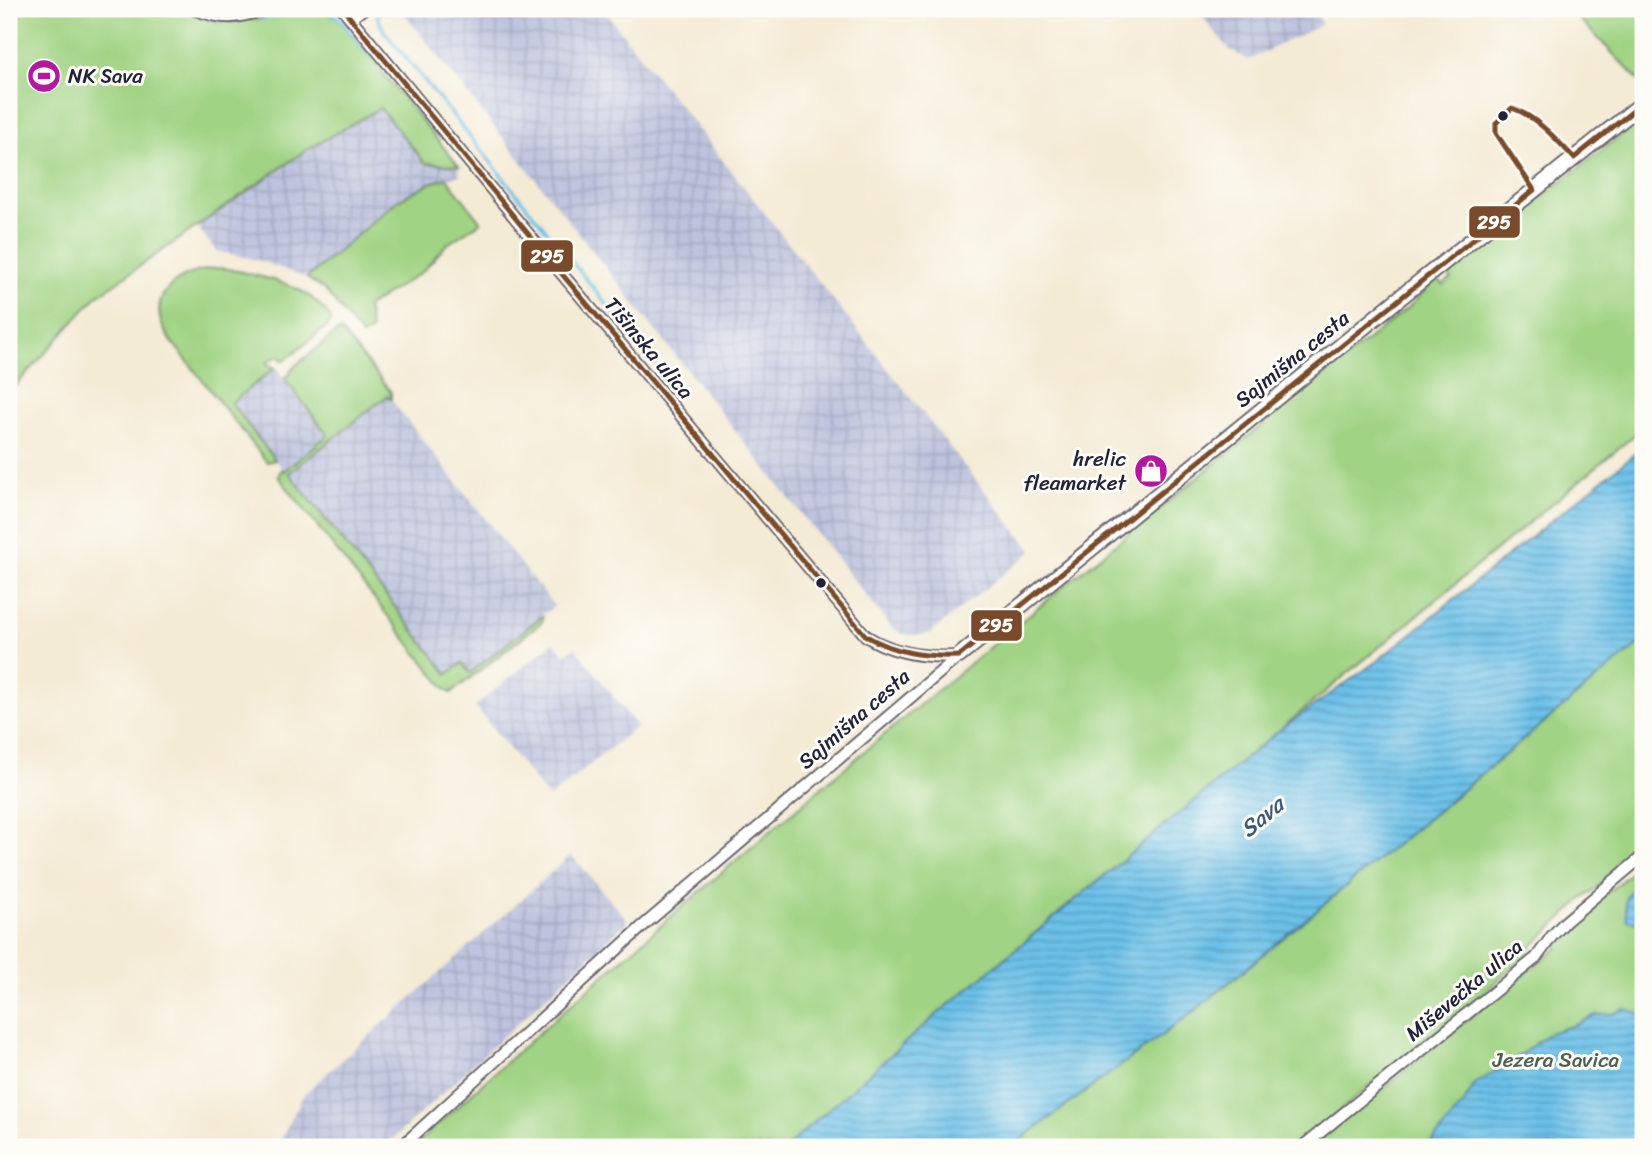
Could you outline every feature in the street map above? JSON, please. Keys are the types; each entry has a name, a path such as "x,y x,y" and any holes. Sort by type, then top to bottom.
{"street":[{"path":"193,9 228,19 270,9"},
{"name":"Tišinska ulica","path":"343,9 866,636 883,647 901,652 937,657 959,656"},
{"path":"351,18 363,9"},
{"name":"Sajmišna cesta","path":"401,1147 644,925 959,656 1643,103"},
{"name":"Miševečka ulica","path":"1302,1147 1536,958 1565,922 1643,856"}],"shaded area":[{"path":"407,9 603,9 1032,551 930,633 908,635 892,628 403,12"},
{"path":"1196,9 1317,9 1321,25 1248,60 1229,49"},
{"path":"381,108 425,163 459,166 460,175 430,183 398,200 307,278 258,260 216,251 197,226 305,151"},
{"path":"275,367 328,435 284,471 230,404"},
{"path":"388,396 554,606 470,673 449,675 289,472"},
{"path":"554,642 565,655 575,648 637,726 549,798 475,706"},
{"path":"571,855 628,921 384,1147 277,1147 304,1094"}],"green space":[{"path":"9,9 188,9 216,21 264,19 321,9 338,18 459,166 425,163 380,108 305,151 97,296 9,393"},
{"path":"1570,9 1643,9 1643,85"},
{"path":"1643,118 1643,428 940,1012 787,1147 413,1147 656,930 903,719 1409,307 1437,278 1443,285 1451,279 1447,271"},
{"path":"447,178 481,222 446,245 423,271 367,307 371,331 362,336 325,290 307,278 398,200 430,183"},
{"path":"218,268 292,287 309,296 331,318 330,324 284,361 278,356 266,363 275,368 231,403 275,460 267,462 169,338 161,323 159,309 168,288 190,274"},
{"path":"341,331 391,392 391,399 387,396 289,473 448,674 462,663 470,673 543,617 542,622 451,693 278,476 282,469 284,471 328,435 284,378 291,373 290,370"},
{"path":"1643,641 1643,851 1582,899 1528,950 1530,954 1296,1147 1013,1147 1192,1013"},
{"name":"Jezera Savica","path":"1643,863 1643,1147 1311,1147 1558,948 1554,941 1587,909"}],"water":[{"name":"Sava","path":"1643,447 1643,641 1192,1013 1013,1147 787,1147 940,1012 1281,729 1377,661"},
{"path":"1643,881 1643,924 1627,920 1626,907 1629,893"},
{"path":"1624,1009 1643,1014 1643,1147 1428,1147 1463,1104 1475,1084 1549,1033 1595,1015 1613,1014"}],"waterway":[{"path":"263,19 309,9"},
{"path":"325,9 339,18 373,59"},
{"path":"384,9 377,16 384,31 656,365"}],"transit line":[{"name":"295","path":"193,9 214,15 232,16 270,9"},
{"name":"295","path":"343,9 866,636 899,650 934,656 959,656 1534,190 1496,133 1496,123 1512,108 1538,123 1574,158 1643,103"}],"place":[{"name":"NK Sava","path":"44,76"},
{"name":"hrelic fleamarket","path":"1151,471"}]}
